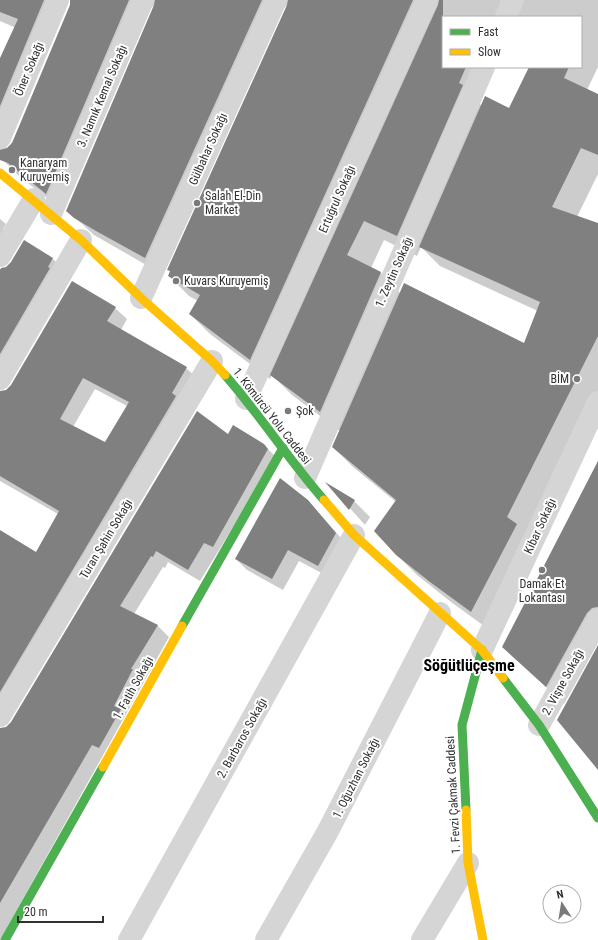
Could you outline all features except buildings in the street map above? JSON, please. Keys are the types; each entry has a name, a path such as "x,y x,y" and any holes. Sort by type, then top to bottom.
{"street":[{"name":"Öner Sokağı","path":"0,138 58,0"},
{"name":"3. Namık Kemal Sokağı","path":"51,214 143,0"},
{"name":"Gülbahar Sokağı","path":"141,298 276,0"},
{"name":"Ertuğrul Sokağı","path":"246,399 427,0"},
{"path":"506,16 513,0"},
{"name":"1. Zeytin Sokağı","path":"305,478 484,68"},
{"name":"1. Kömürcü Yolu Caddesi","path":"0,173 34,199 81,240 141,298 212,361 246,399 305,478 354,535 482,650 540,725 598,818"},
{"path":"0,256 34,199"},
{"path":"0,379 81,240"},
{"name":"Turan Şahin Sokağı","path":"0,716 212,361"},
{"name":"Kibar Sokağı","path":"482,650 598,402"},
{"name":"1. Fatih Sokağı","path":"5,940 283,448"},
{"name":"2. Barbaros Sokağı","path":"129,940 354,535"},
{"name":"1. Oğuzhan Sokağı","path":"266,940 328,831 440,613"},
{"name":"2. Vişne Sokağı","path":"540,725 598,619"},
{"name":"1. Fevzi Çakmak Caddesi","path":"482,650 462,725 468,863 483,940"},
{"path":"422,940 468,863"}],"traffic: fast":[{"path":"225,375 324,500"},
{"path":"182,626 283,448"},
{"path":"466,810 462,725 482,650"},
{"path":"503,678 539,725 598,818"},
{"path":"5,940 103,767"}],"traffic: slow":[{"path":"0,173 81,240 141,298 212,361 225,375"},
{"path":"324,500 354,535 482,650 503,678"},
{"path":"103,767 182,626"},
{"path":"466,810 468,863 483,940"}],"place":[{"name":"Kanaryam Kuruyemiş","path":"12,170"},
{"name":"Salah El-Din Market","path":"197,203"},
{"name":"Kuvars Kuruyemiş","path":"176,281"},
{"name":"BİM","path":"577,379"},
{"name":"Şok","path":"288,411"},
{"name":"Damak Et Lokantası","path":"542,570"}],"district":[{"name":"Söğütlüçeşme","path":"469,665"}]}
